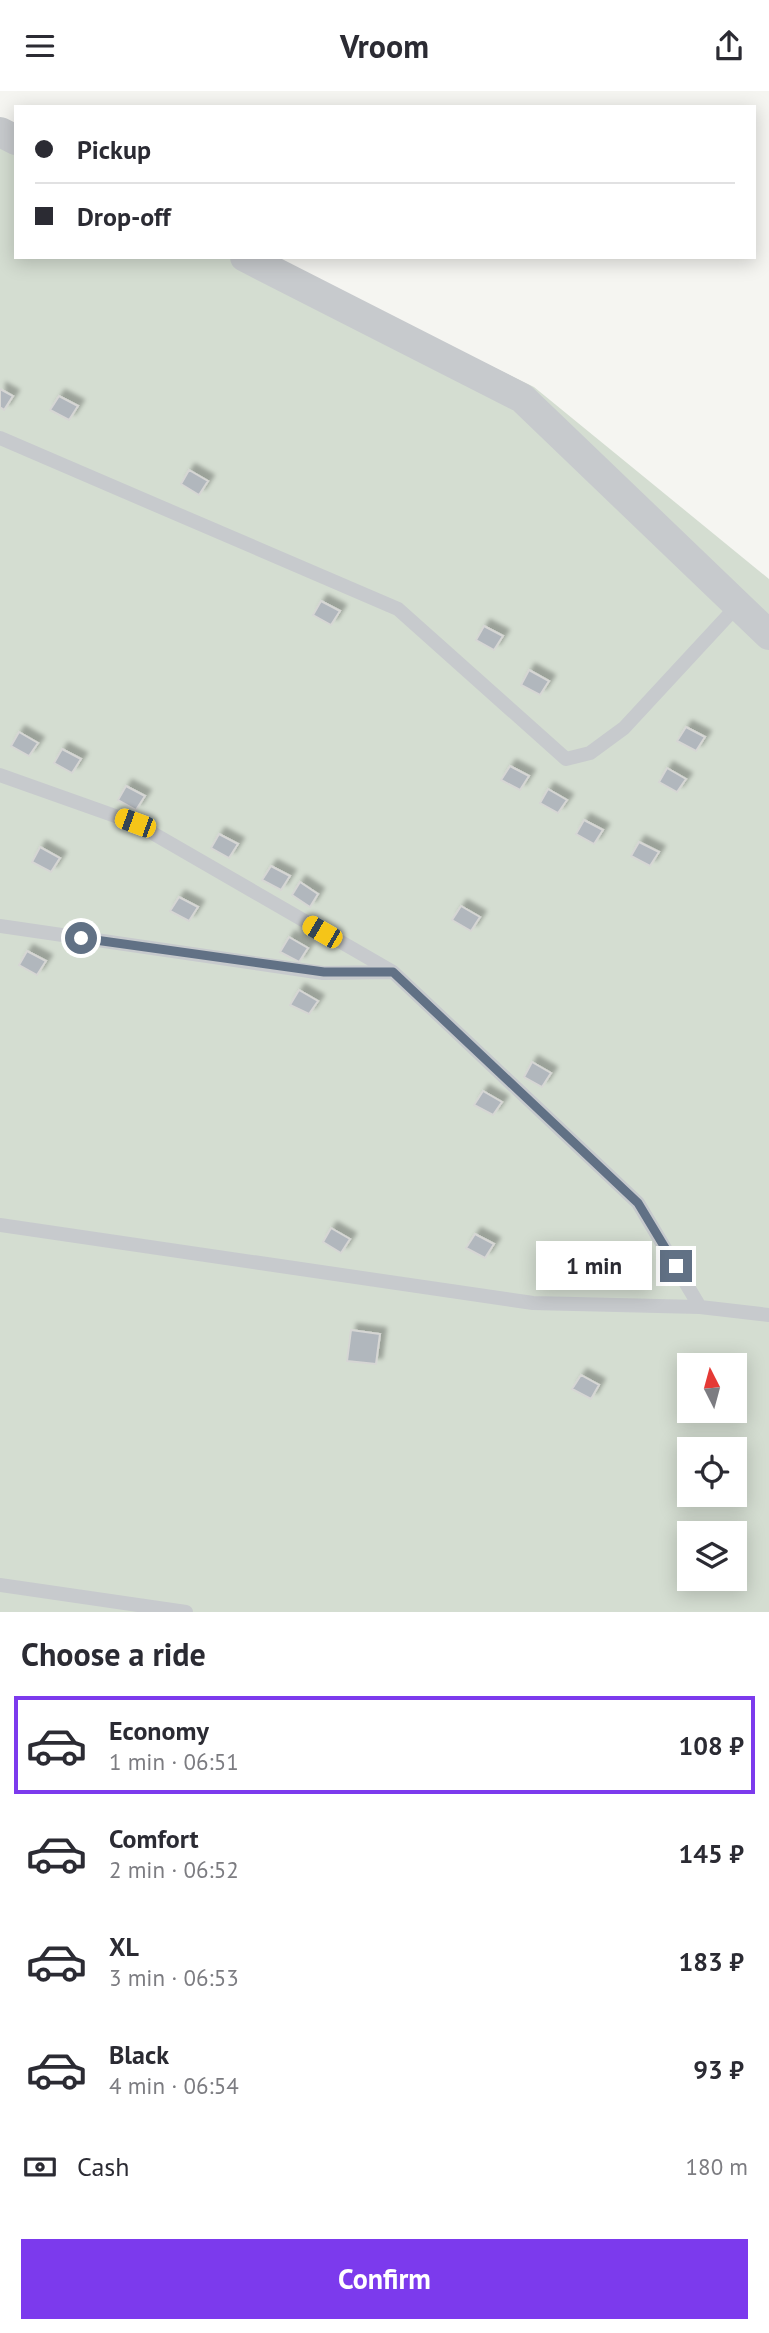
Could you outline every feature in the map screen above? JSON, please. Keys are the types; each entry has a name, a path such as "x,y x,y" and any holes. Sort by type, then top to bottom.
{"street":[{"path":"249,259 522,398 769,635"}],"lane":[{"path":"0,438 398,609 565,759 590,753 624,728 737,606"},
{"path":"0,775 135,823 393,972 638,1203 700,1307"},
{"path":"0,926 324,972 393,972"},
{"path":"0,1225 533,1303 700,1307 769,1315"},
{"path":"0,1585 186,1612"}],"shaded area":[{"path":"0,128 14,134 14,259 271,259 534,387 769,579 769,1612 0,1612"}],"building":[{"path":"0,389 13,396 4,410 0,407"},
{"path":"59,396 78,406 69,420 50,410"},
{"path":"189,470 208,481 199,495 181,484"},
{"path":"321,601 340,611 331,625 313,615"},
{"path":"484,626 503,636 494,650 476,640"},
{"path":"529,670 549,681 540,695 521,685"},
{"path":"686,727 705,737 696,751 677,741"},
{"path":"19,732 38,743 29,756 11,746"},
{"path":"62,749 81,759 72,773 54,763"},
{"path":"510,766 529,776 520,790 501,780"},
{"path":"667,768 686,779 677,792 659,782"},
{"path":"126,786 145,796 136,810 118,800"},
{"path":"548,789 567,800 558,813 540,803"},
{"path":"584,820 603,830 594,844 576,834"},
{"path":"219,834 238,844 229,858 211,848"},
{"path":"639,842 659,852 650,866 631,856"},
{"path":"40,847 60,858 51,872 32,862"},
{"path":"271,866 290,876 281,890 262,880"},
{"path":"300,882 318,894 310,907 292,895"},
{"path":"179,897 198,907 189,921 170,911"},
{"path":"461,906 480,917 471,931 452,920"},
{"path":"289,937 308,948 299,962 280,952"},
{"path":"27,951 46,961 37,975 19,965"},
{"path":"299,990 318,1001 309,1014 290,1005"},
{"path":"532,1062 551,1073 542,1087 524,1077"},
{"path":"483,1091 502,1102 493,1115 474,1105"},
{"path":"331,1228 350,1239 341,1253 323,1242"},
{"path":"475,1234 494,1244 485,1258 466,1248"},
{"path":"351,1330 380,1334 376,1364 347,1361"},
{"path":"581,1375 599,1385 591,1399 572,1389"}],"route":[{"path":"81,938 324,972 393,972 638,1203 676,1266"}]}
